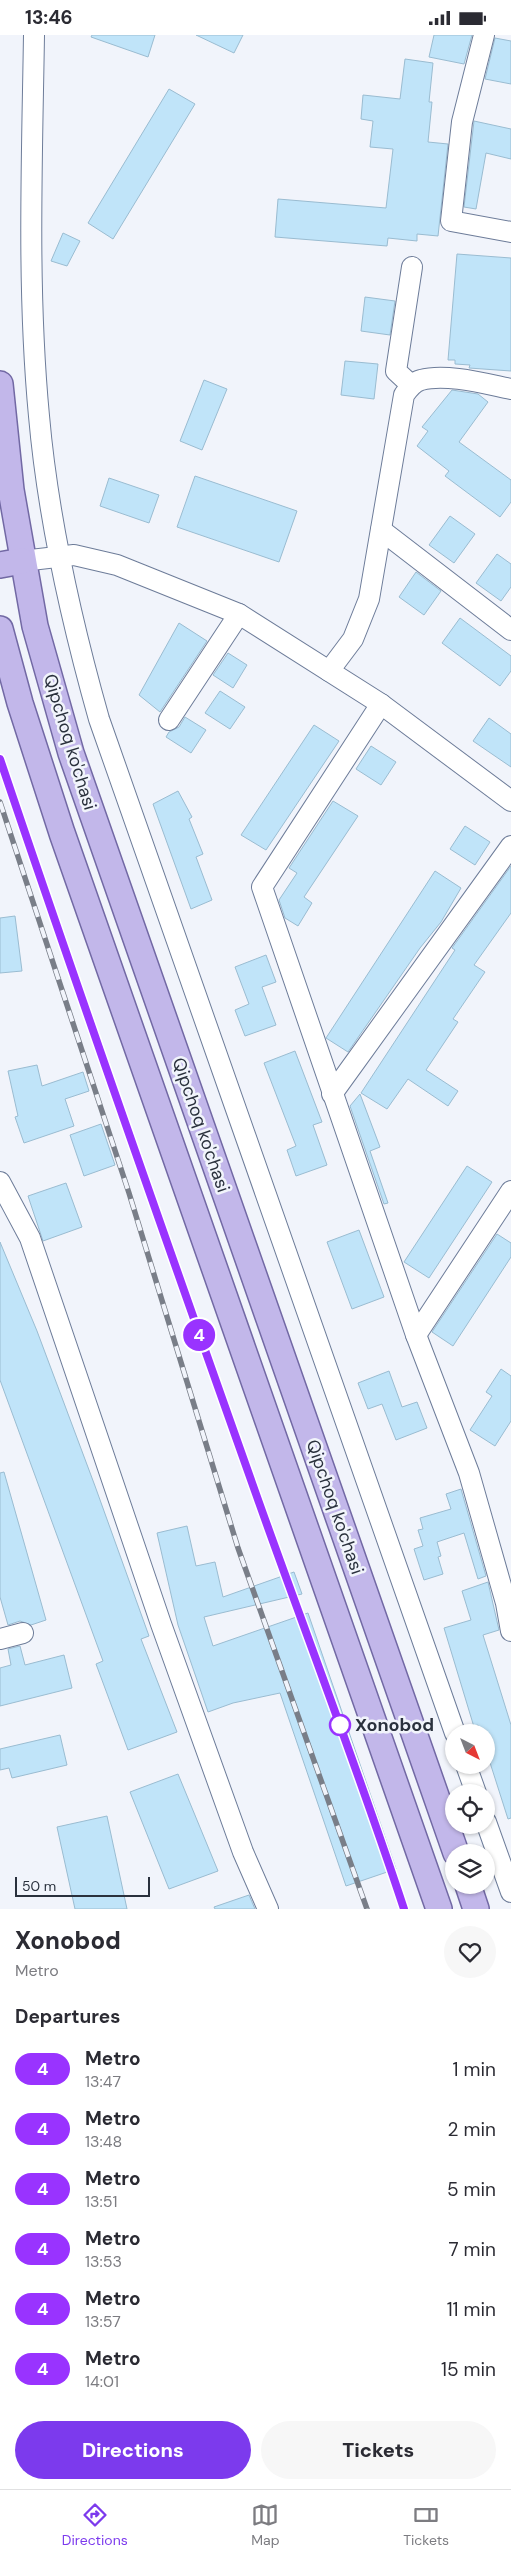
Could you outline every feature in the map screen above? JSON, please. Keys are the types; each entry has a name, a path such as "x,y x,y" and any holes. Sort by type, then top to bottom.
{"main road":[{"name":"Qipchoq ko'chasi","path":"0,384 11,563 35,626 74,762 453,1844"},
{"name":"Qipchoq ko'chasi","path":"0,629 20,703 66,842 439,1909"},
{"path":"471,1894 476,1909"}],"street":[{"path":"34,35 31,211 35,365 44,464 59,556 72,619 99,719 452,1724"},
{"path":"484,35 462,122 451,221 511,232"},
{"path":"411,385 396,371 412,267"},
{"path":"329,671 352,639 362,619 368,599 404,395 411,385 420,380 430,378 469,381 511,389"},
{"path":"381,530 511,630"},
{"path":"11,563 74,555 116,565 239,614 381,704 511,801"},
{"path":"169,720 239,614"},
{"path":"381,704 262,887 416,1335 469,1473 508,1599 511,1631"},
{"path":"332,1094 511,846"},
{"path":"0,1182 30,1238 161,1624 243,1852 268,1909"},
{"path":"416,1335 511,1191"},
{"path":"0,1639 23,1633"},
{"path":"490,1834 511,1892"}],"building":[{"path":"92,35 155,35 148,57 91,37"},
{"path":"196,35 243,35 234,53"},
{"path":"434,35 472,35 464,64 429,57"},
{"path":"495,38 511,41 511,84 485,79"},
{"path":"405,59 433,63 429,102 432,102 428,142 448,144 438,236 417,234 417,241 388,238 387,246 275,237 278,199 386,208 393,149 370,147 373,121 361,119 363,95 400,99"},
{"path":"169,89 195,104 113,239 88,223"},
{"path":"474,121 511,129 511,159 486,153 476,209 464,207"},
{"path":"63,233 80,241 67,266 51,261"},
{"path":"457,254 511,258 511,371 469,368 470,365 455,364 455,360 448,360"},
{"path":"365,297 395,301 390,335 361,331"},
{"path":"345,361 378,364 374,399 341,395"},
{"path":"204,380 227,389 202,450 180,441"},
{"path":"452,390 478,394 488,402 459,442 511,480 511,502 500,517 445,476 449,471 417,446 428,431 422,427"},
{"path":"195,476 297,511 279,562 177,527"},
{"path":"109,478 159,495 149,523 100,506"},
{"path":"450,516 475,534 454,563 429,545"},
{"path":"497,554 511,564 511,587 501,601 476,583"},
{"path":"416,572 441,591 424,615 399,597"},
{"path":"460,618 511,656 511,671 500,686 442,643"},
{"path":"179,623 207,641 160,712 139,695"},
{"path":"228,653 247,665 233,688 213,675"},
{"path":"220,691 245,707 230,729 205,713"},
{"path":"185,717 206,730 191,753 166,737 169,732 179,727"},
{"path":"489,718 511,734 511,767 473,741"},
{"path":"314,725 339,741 266,850 241,835"},
{"path":"371,746 396,762 381,785 356,769"},
{"path":"178,791 192,817 189,819 203,854 196,857 212,900 191,909 153,804"},
{"path":"333,801 358,816 304,897 312,903 298,926 285,918 279,900 297,873 289,868"},
{"path":"465,826 490,842 475,865 450,849"},
{"path":"511,866 511,913 474,965 485,972 453,1019 458,1022 426,1070 458,1091 448,1106 408,1079 387,1109 361,1093 455,950 452,948"},
{"path":"435,871 461,888 441,922 420,948 348,1052 326,1038"},
{"path":"15,916 22,971 0,973 0,918"},
{"path":"266,955 276,982 262,987 276,1025 245,1036 235,1010 249,1004 235,967"},
{"path":"295,1051 322,1122 313,1125 327,1165 296,1176 287,1150 296,1146 264,1063"},
{"path":"37,1065 42,1086 83,1072 89,1091 65,1099 74,1126 24,1143 15,1117 18,1116 8,1071"},
{"path":"360,1094 380,1147 370,1151 388,1203 384,1204 350,1106"},
{"path":"101,1124 115,1165 84,1176 70,1135"},
{"path":"467,1166 492,1182 429,1278 404,1262"},
{"path":"66,1183 82,1227 43,1241 28,1196"},
{"path":"359,1230 384,1297 352,1309 327,1242"},
{"path":"497,1234 511,1243 511,1257 453,1346 432,1332"},
{"path":"0,1242 37,1331 95,1486 149,1636 141,1639 177,1732 128,1750 96,1664 103,1661 0,1380"},
{"path":"501,1369 511,1376 511,1421 495,1446 470,1430 492,1396 486,1392"},
{"path":"389,1371 402,1407 417,1402 427,1428 396,1440 382,1404 368,1409 358,1383"},
{"path":"4,1472 46,1620 31,1625 20,1621 8,1625 0,1597 0,1473"},
{"path":"461,1489 486,1576 478,1579 464,1533 437,1542 441,1556 438,1557 443,1574 424,1580 414,1549 423,1546 418,1530 423,1529 420,1518 451,1509 446,1494"},
{"path":"187,1526 196,1566 215,1562 223,1597 294,1572 302,1594 204,1617 213,1646 308,1613 396,1869 346,1886 280,1693 233,1703 208,1712 178,1625 157,1533"},
{"path":"488,1582 499,1630 483,1635 511,1725 511,1818 508,1819 494,1774 495,1724 473,1724 444,1628 471,1620 462,1591"},
{"path":"20,1646 25,1665 64,1655 72,1688 0,1706 0,1668 11,1665 8,1649"},
{"path":"60,1735 67,1765 12,1778 9,1768 0,1770 0,1749"},
{"path":"178,1774 218,1871 169,1889 130,1792"},
{"path":"107,1816 127,1909 75,1909 57,1827"},
{"path":"249,1895 255,1909 215,1909 214,1907"}],"railway":[{"path":"0,759 187,1297 404,1909"},
{"path":"0,802 129,1193 238,1548 367,1909"}],"metro line":[{"name":"4","path":"0,759 150,1195 301,1620 360,1777 404,1909"}],"place":[{"name":"Xonobod","path":"340,1725"}]}
